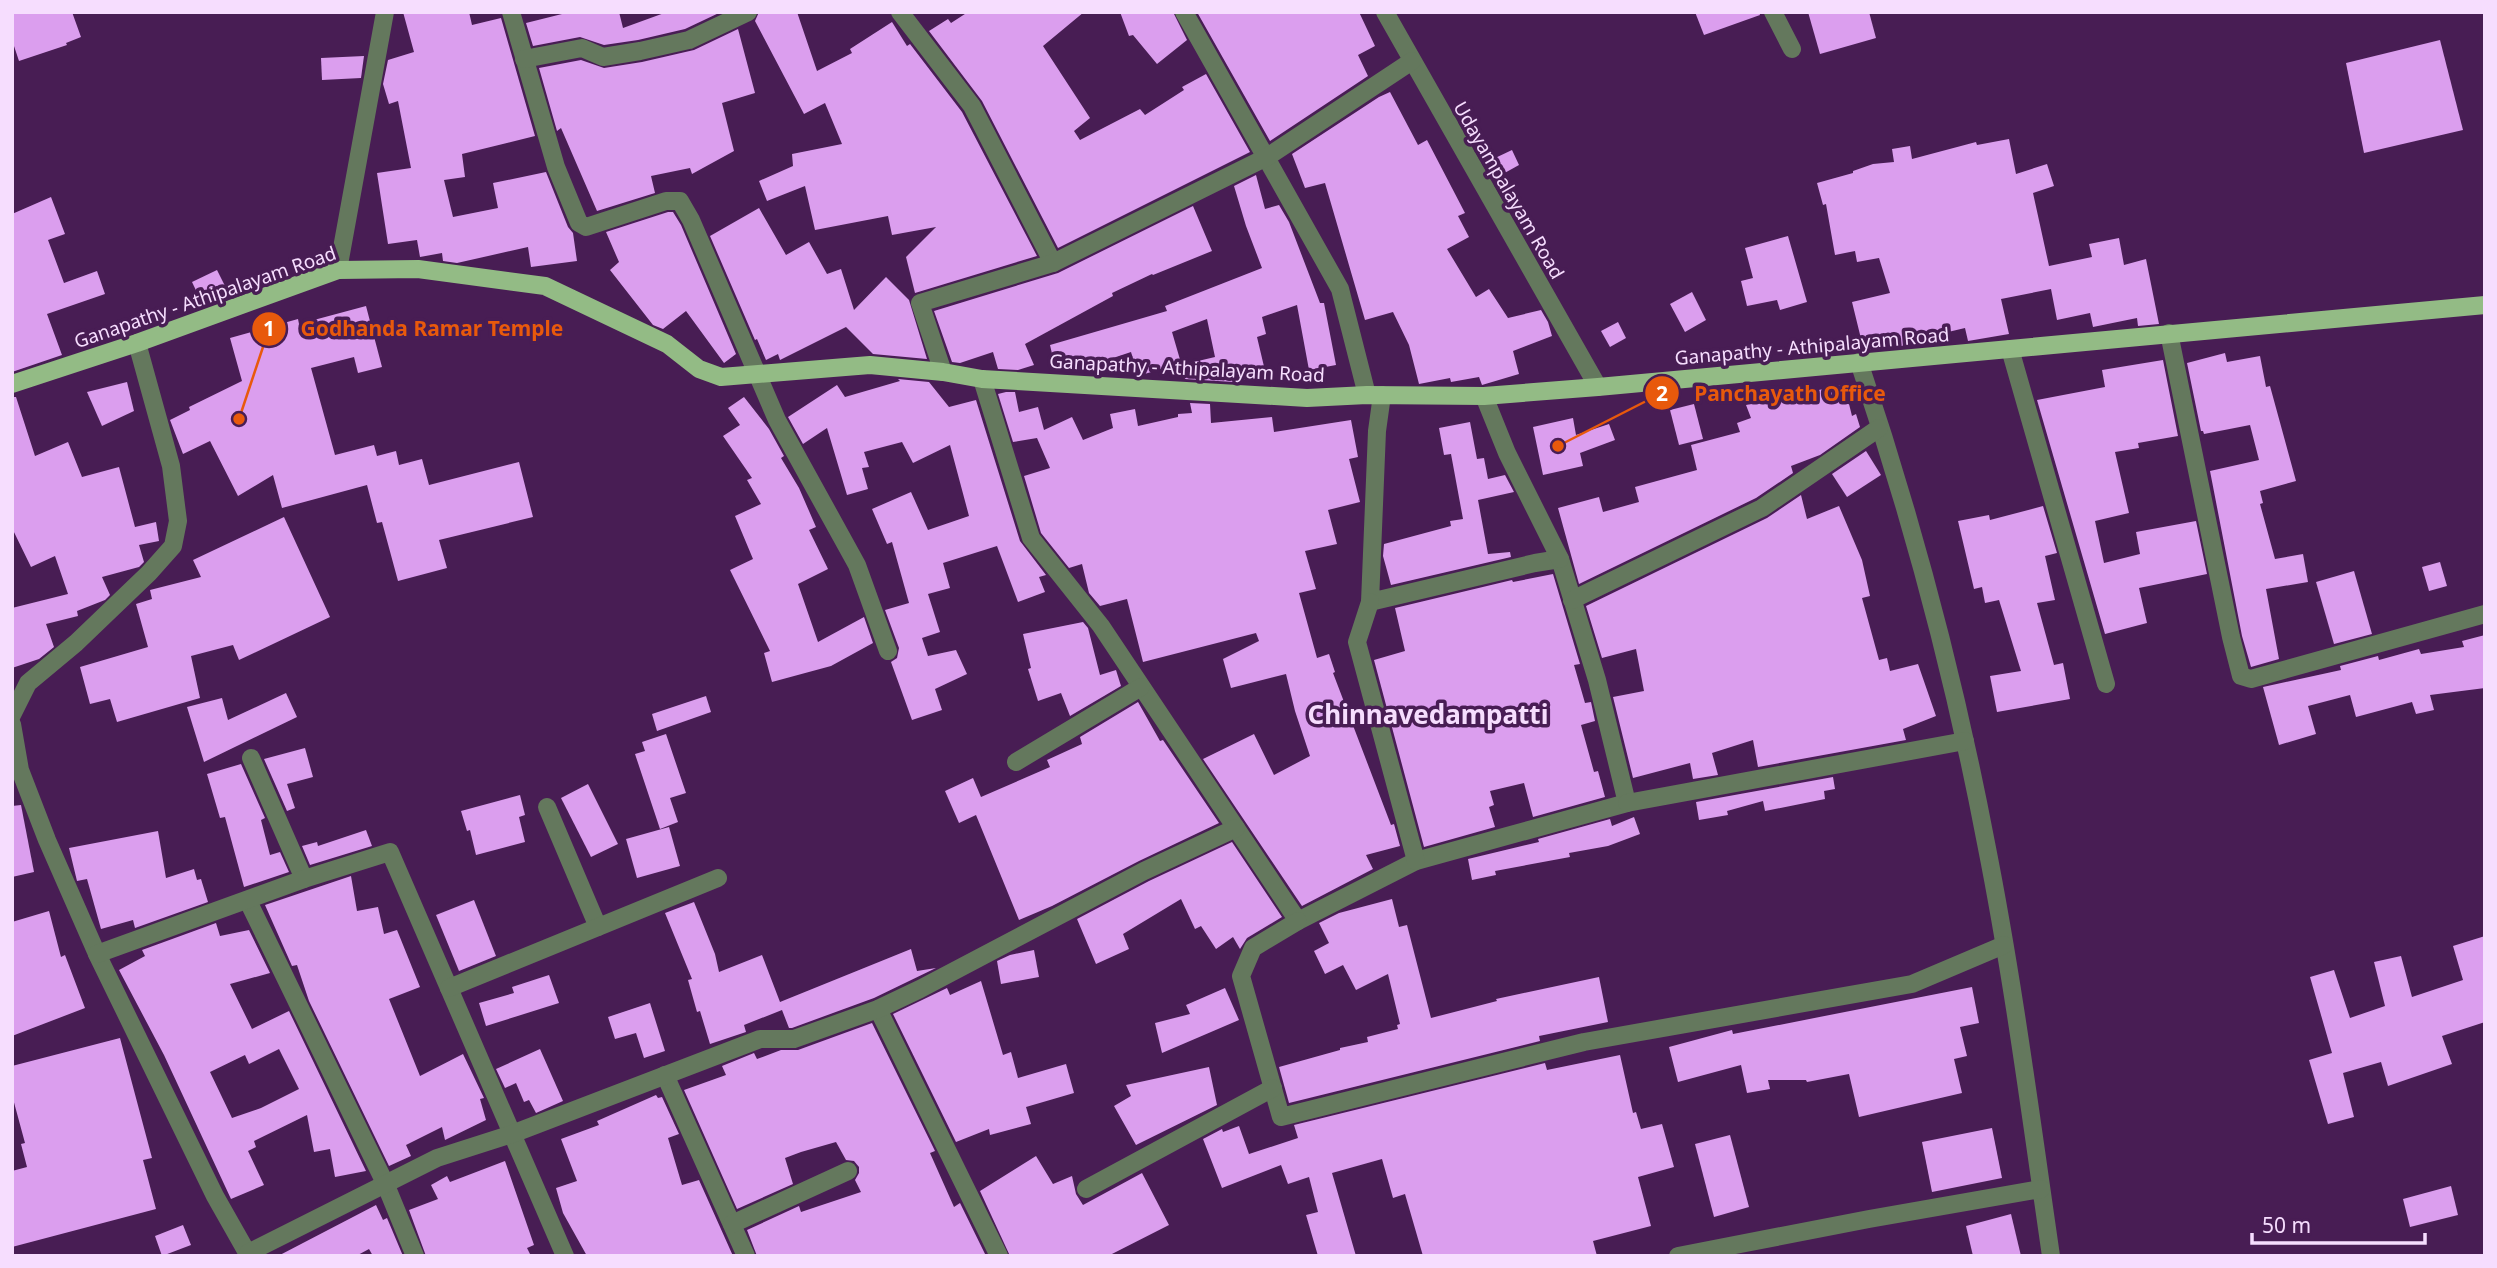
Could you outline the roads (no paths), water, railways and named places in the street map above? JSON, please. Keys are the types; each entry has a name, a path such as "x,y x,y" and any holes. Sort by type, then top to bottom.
{"main road":[{"name":"Ganapathy - Athipalayam Road","path":"12,384 137,343 338,270 418,269 545,286 667,344 699,369 720,377 870,365 943,372 982,379 1307,398 1374,395 1484,396 1598,387 2485,304"}],"street":[{"path":"338,270 385,12"},
{"path":"510,12 556,167 579,223 586,227 666,201 680,201 691,220 777,420 857,565 888,651"},
{"path":"524,60 582,48 603,57 640,51 689,40 748,12"},
{"path":"900,12 972,106 1053,263"},
{"path":"1184,12 1340,289 1374,395 1377,431 1370,602 1357,642 1416,861"},
{"name":"Udayampalayam Road","path":"1385,12 1598,387"},
{"path":"1773,12 1792,48"},
{"path":"943,372 920,303 1053,263 1266,157 1412,61"},
{"path":"2169,333 2241,676 2252,679 2485,614"},
{"path":"12,715 28,683 76,643 149,573 173,546 178,521 171,466 137,343"},
{"path":"2010,349 2106,684"},
{"path":"1859,362 1912,530 1965,741 2004,945 2051,1256"},
{"path":"982,379 1031,538 1101,626 1298,921"},
{"path":"1484,396 1507,453 1560,559 1597,680 1628,803"},
{"path":"1572,600 1762,508 1879,428"},
{"path":"1370,602 1560,559"},
{"path":"1016,762 1141,687"},
{"path":"12,724 20,770 47,840 97,954 215,1196 248,1254 437,1158 512,1134 761,1039 794,1039 878,1009 1144,871 1236,828"},
{"path":"1965,741 1628,803 1416,861 1298,921 1253,948 1241,976 1281,1117 1584,1042 1912,984 2004,945"},
{"path":"251,758 304,879"},
{"path":"547,807 598,927"},
{"path":"97,954 304,879 390,852 565,1256"},
{"path":"449,988 719,878"},
{"path":"248,901 385,1183 415,1256"},
{"path":"878,1009 999,1256"},
{"path":"665,1075 746,1256"},
{"path":"1086,1189 1273,1088"},
{"path":"732,1224 848,1171"},
{"path":"1678,1256 2041,1189"}],"place":[{"name":"Godhanda Ramar Temple","path":"239,419"},
{"name":"Panchayath Office","path":"1558,446"}],"district":[{"name":"Chinnavedampatti","path":"1428,714"}]}
